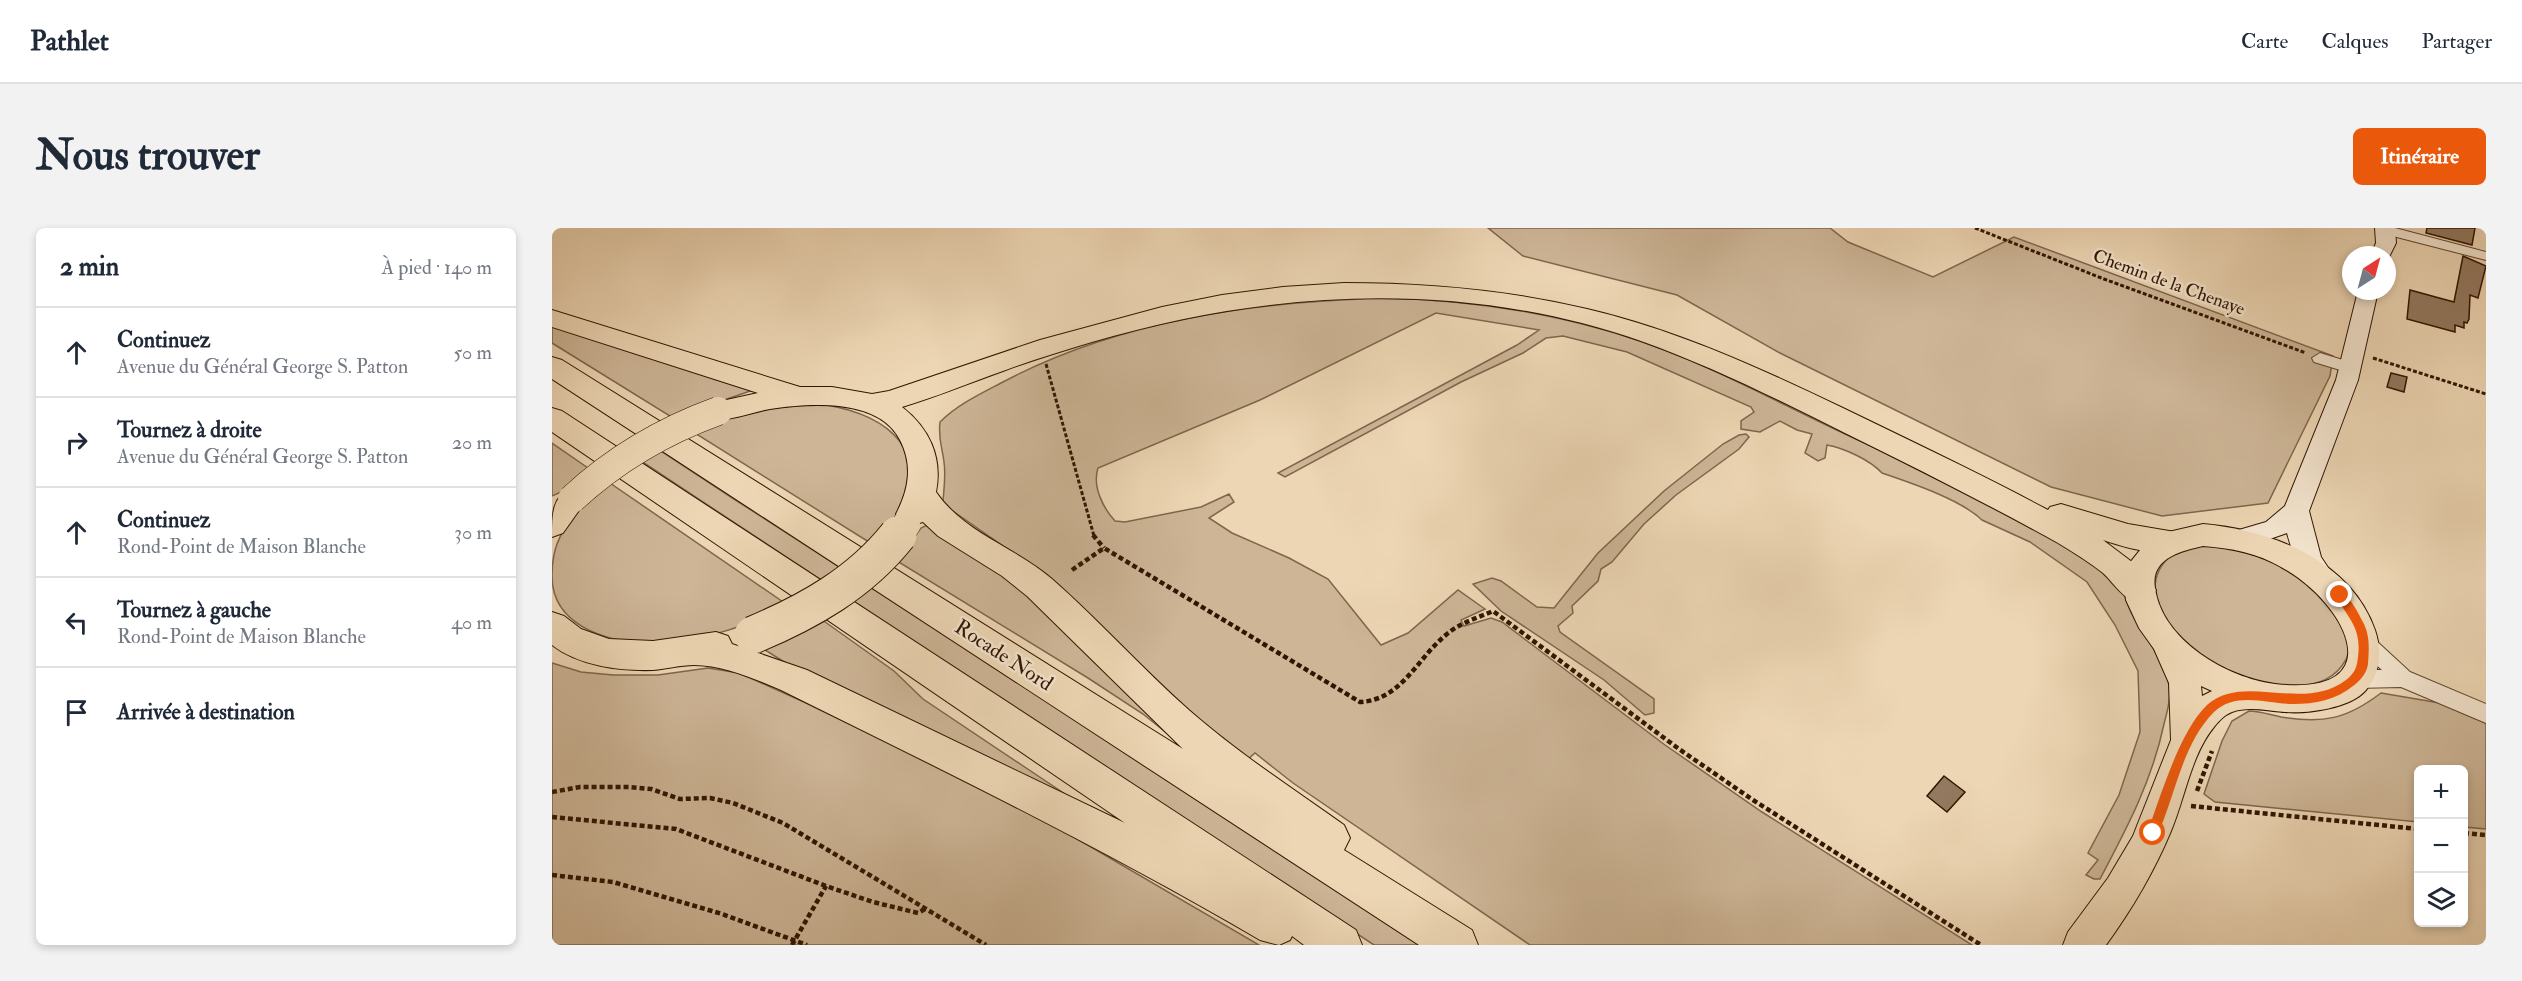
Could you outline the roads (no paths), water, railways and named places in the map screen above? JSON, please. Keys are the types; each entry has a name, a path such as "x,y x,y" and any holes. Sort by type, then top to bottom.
{"highway":[{"path":"870,404 920,394 1010,358 1192,308 1285,294 1401,290 1504,300 1604,321 1670,342 1778,389 1967,479 2102,556 2130,578 2139,590"},
{"path":"552,318 801,395"},
{"path":"919,445 922,430 946,402 986,377 1069,341"},
{"name":"Rocade Nord","path":"552,366 1457,945"},
{"path":"552,525 572,499 602,471 638,447 677,426 718,411 765,400 801,395 826,396 870,404 900,420 912,432 924,460 913,510 876,561 834,595 800,615 753,635 696,651 638,656 589,648 569,639 552,626"},
{"path":"552,418 1341,945"},
{"path":"1967,479 2096,527 2128,536 2170,541"},
{"path":"913,510 935,514 949,528 1013,567 1039,587 1176,722 1225,762 1299,817 1484,945"},
{"path":"696,651 758,664 1054,806 1236,902 1304,945"}],"main road":[{"path":"2385,229 2385,246"},
{"path":"2241,539 2276,530 2296,511 2352,360 2366,300"},
{"path":"2082,945 2114,904 2137,866 2201,743 2211,709 2223,700 2240,696 2292,700 2318,698 2340,691 2355,679 2364,662 2365,643 2360,627 2352,611 2309,561 2300,534 2296,511"},
{"path":"2262,696 2220,680 2191,663 2167,642 2152,625 2143,607 2139,590 2140,571 2149,555 2170,541 2203,535 2241,539 2285,555 2324,580"},
{"path":"2167,642 2185,684 2201,743"}],"street":[{"path":"2385,229 2486,256"},
{"path":"2320,358 2352,360"},
{"path":"2365,643 2403,678"},
{"path":"2355,679 2403,678 2486,714"}]}
